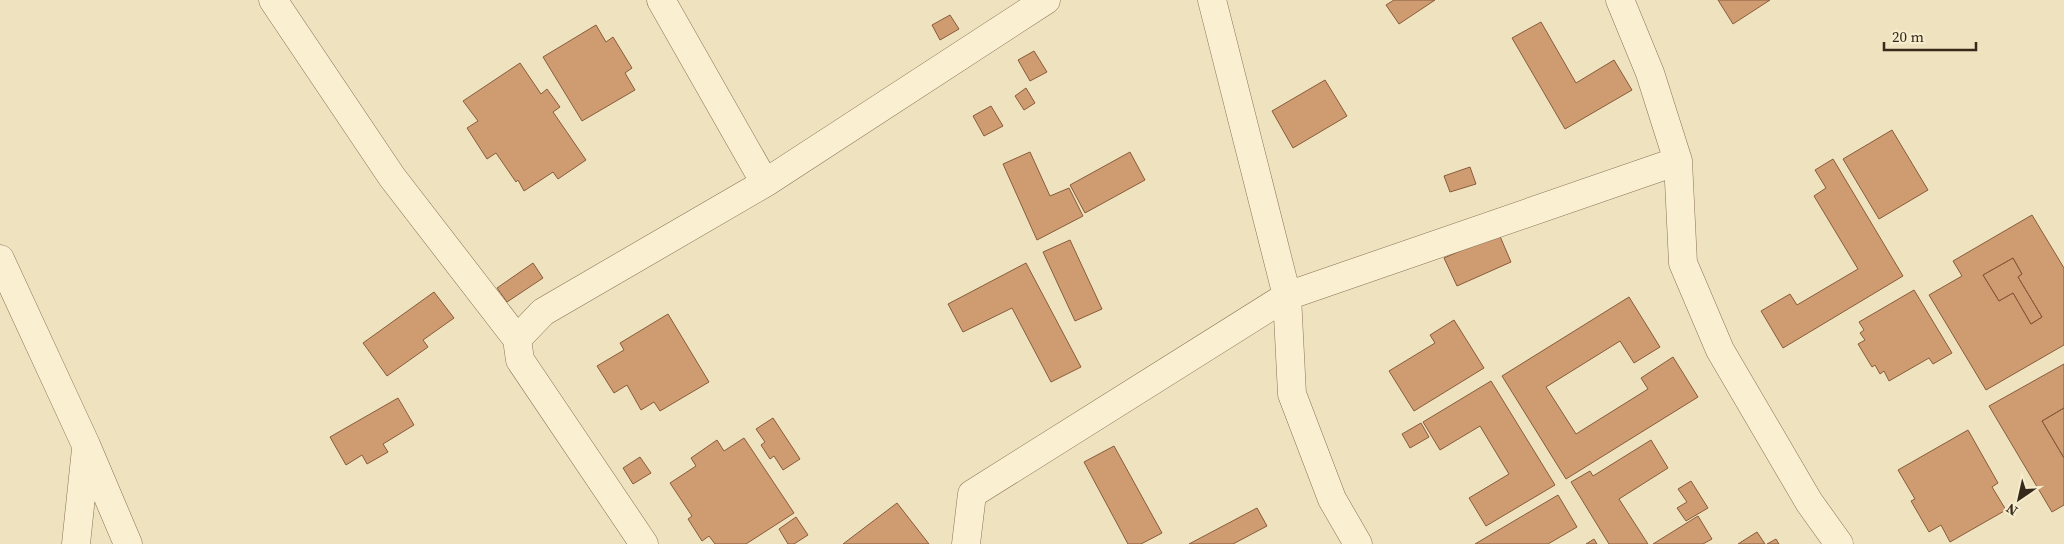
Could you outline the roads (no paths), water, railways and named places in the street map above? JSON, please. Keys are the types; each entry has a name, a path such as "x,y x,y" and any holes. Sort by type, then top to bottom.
{"street":[{"path":"273,0 392,177 517,338 520,360 644,544"},
{"path":"661,0 765,183"},
{"path":"517,338 543,312 765,183 1046,0"},
{"path":"1212,0 1288,296 1292,394 1332,500 1358,544"},
{"path":"1620,0 1650,73 1678,161 1683,263 1720,350 1809,502 1839,544"},
{"path":"966,544 972,494 1288,296 1678,161"},
{"path":"0,258 86,445 128,544"},
{"path":"76,544 86,445"}]}
